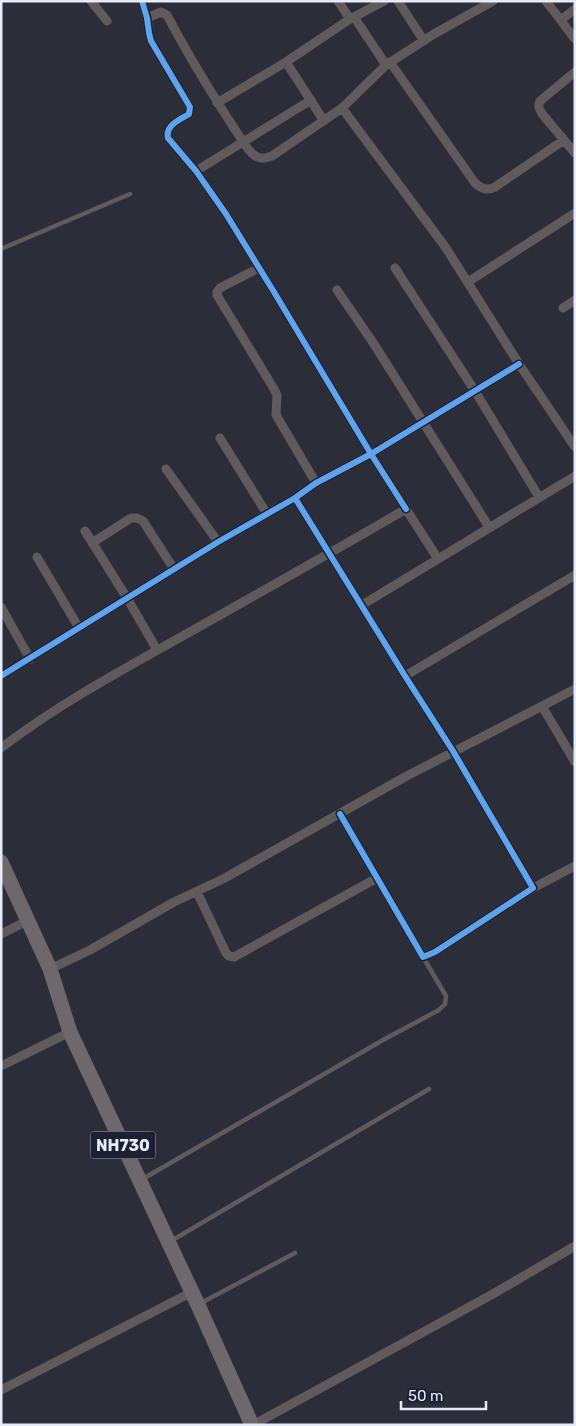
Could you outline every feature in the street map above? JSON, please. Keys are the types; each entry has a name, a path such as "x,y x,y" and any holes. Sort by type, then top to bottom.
{"highway":[{"name":"NH730","path":"1,862 50,970 70,1032 253,1425"}],"street":[{"path":"91,1 107,21"},
{"path":"142,1 152,42 190,107 189,114 169,127 167,130 168,138 196,171 226,214 370,454 438,558"},
{"path":"338,1 388,63 475,183 485,190 495,187 564,140"},
{"path":"217,102 286,62 352,18 384,1"},
{"path":"398,1 424,41"},
{"path":"147,18 161,12 167,15 217,102 243,142 252,154 264,158 272,156 342,108 388,63 493,1"},
{"path":"546,1 575,39"},
{"path":"560,20 575,9"},
{"path":"286,62 324,121"},
{"path":"574,75 538,104 543,115 575,153"},
{"path":"196,171 311,100"},
{"path":"342,108 446,248 519,364 575,446"},
{"path":"468,282 575,213"},
{"path":"259,268 220,288 216,292 277,395 276,415 316,484"},
{"path":"395,268 475,391 539,497"},
{"path":"337,290 374,344 489,527"},
{"path":"563,308 575,300"},
{"path":"1,676 218,542 370,454 519,364"},
{"path":"220,438 267,514"},
{"path":"166,470 218,542"},
{"path":"362,605 575,476"},
{"path":"295,498 453,752 533,888"},
{"path":"1,748 33,724 84,691 406,509"},
{"path":"92,543 132,518 137,518 143,521 174,569"},
{"path":"85,531 128,598 157,650"},
{"path":"37,557 78,628"},
{"path":"405,676 575,575"},
{"path":"1,606 30,659"},
{"path":"50,970 90,950 154,913 223,879 403,778 575,689"},
{"path":"542,706 575,762"},
{"path":"340,814 423,957 435,952 533,888 575,866"},
{"path":"197,892 212,920 226,953 234,957 377,878"},
{"path":"1,934 27,921"},
{"path":"1,1066 70,1032"},
{"path":"253,1425 493,1294 575,1246"},
{"path":"1,1390 195,1298"}],"lane":[{"path":"1,249 130,194"},
{"path":"140,1181 383,1040 439,1010 445,1004 446,996 423,957"},
{"path":"169,1243 429,1090"},
{"path":"195,1298 294,1254"}],"cycle path":[{"path":"142,1 151,41 190,107 189,114 171,126 168,138 196,171 226,214 406,509"},
{"path":"1,676 218,542 295,498 316,483 371,454 519,364"},
{"path":"295,498 453,751 533,888 435,952 423,957 340,814"}]}
